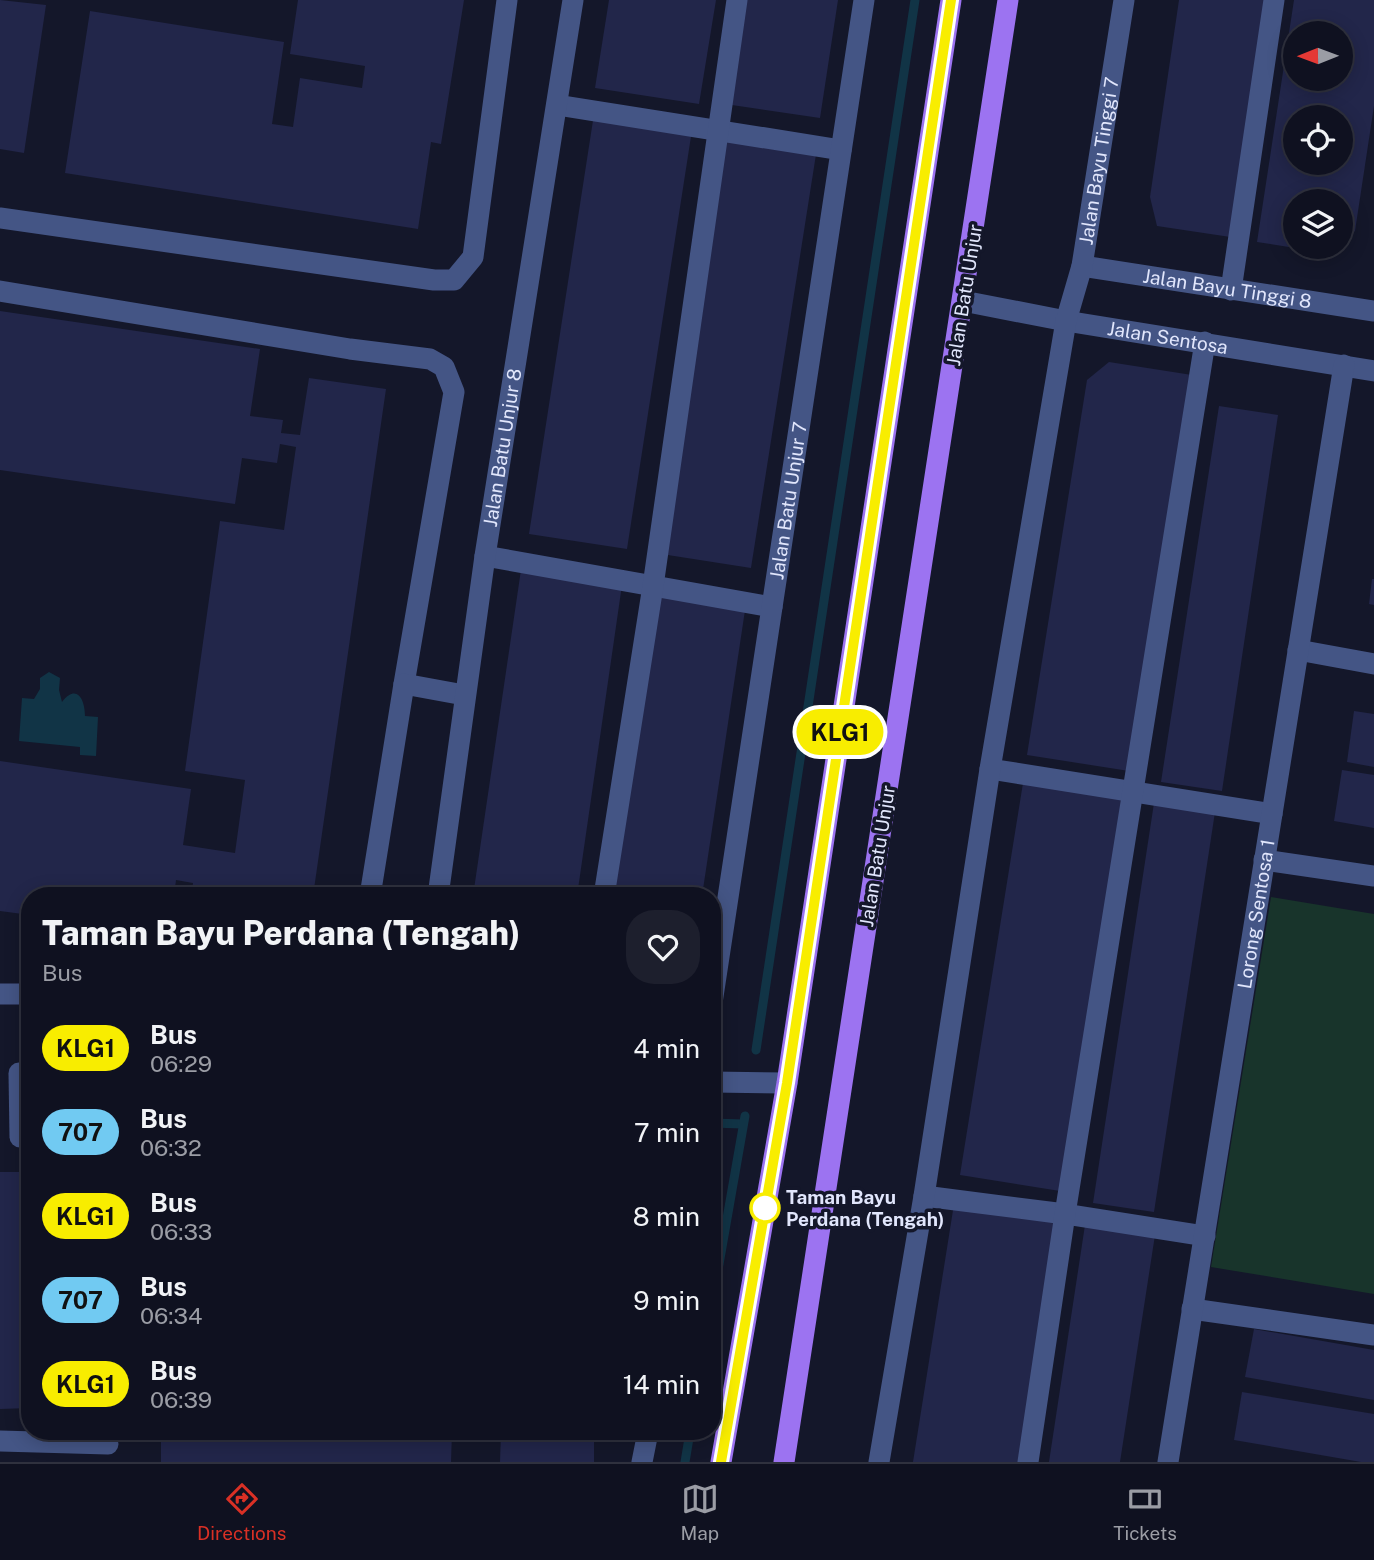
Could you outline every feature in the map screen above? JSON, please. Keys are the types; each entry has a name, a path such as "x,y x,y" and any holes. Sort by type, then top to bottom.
{"main road":[{"path":"722,1462 787,1083 951,0"},
{"name":"Jalan Batu Unjur","path":"784,1462 1008,0"}],"street":[{"path":"0,218 299,262 434,280 454,280 473,257 507,0"},
{"name":"Jalan Batu Unjur 8","path":"439,887 464,695 573,0"},
{"path":"605,887 653,586 737,0"},
{"name":"Jalan Batu Unjur 7","path":"721,944 864,0"},
{"name":"Jalan Bayu Tinggi 7","path":"1066,321 1082,266 1124,0"},
{"path":"1231,290 1274,0"},
{"path":"557,105 841,150"},
{"name":"Jalan Bayu Tinggi 8","path":"1082,266 1374,311"},
{"path":"0,291 350,349 430,359 444,367 454,392 371,887"},
{"name":"Jalan Sentosa","path":"963,301 1066,321 1205,341 1374,371"},
{"path":"879,1462 924,1196 990,769 1066,321"},
{"path":"1028,1462 1065,1214 1205,341"},
{"name":"Lorong Sentosa 1","path":"1168,1462 1344,365"},
{"path":"485,556 772,607"},
{"path":"1298,650 1374,664"},
{"path":"404,684 464,695"},
{"path":"990,769 1272,814"},
{"path":"1264,860 1374,876"},
{"path":"0,994 21,995"},
{"path":"16,1073 17,1137"},
{"path":"721,1082 787,1083"},
{"path":"924,1196 1205,1236"},
{"path":"1192,1309 1374,1335"},
{"path":"642,1462 646,1440"},
{"path":"0,1441 108,1446"}],"green space":[{"path":"1271,897 1374,914 1374,1294 1211,1267"}],"water":[{"path":"49,672 60,678 62,702 67,696 76,694 84,704 85,716 98,717 96,756 80,755 80,747 19,741 22,698 34,699 40,689 40,678"}],"building":[{"path":"0,0 46,5 24,153 0,149"},
{"path":"298,0 464,0 441,144 431,142 418,229 65,173 90,11 284,42 272,124 293,127 300,78 362,88 365,66 290,54"},
{"path":"609,0 716,0 699,104 595,88"},
{"path":"741,0 838,0 820,118 725,104"},
{"path":"1179,0 1272,0 1237,238 1157,226 1150,197"},
{"path":"1294,0 1374,0 1374,106 1355,231 1353,233 1353,189 1283,189 1283,246 1257,242 1283,72 1283,91 1353,91 1353,21 1291,21"},
{"path":"594,114 692,130 627,549 529,534"},
{"path":"721,133 817,148 751,568 655,553"},
{"path":"0,311 260,349 250,416 283,420 281,433 300,435 309,378 386,389 314,887 192,887 193,883 176,880 175,887 21,887 21,914 0,911 0,761 191,789 183,845 235,853 245,780 185,771 220,521 284,530 296,447 280,444 277,463 242,458 235,504 0,470"},
{"path":"1109,362 1192,375 1129,771 1027,755 1087,380"},
{"path":"1219,406 1278,415 1222,791 1161,782"},
{"path":"522,563 623,578 578,887 474,887"},
{"path":"1374,579 1374,605 1369,604"},
{"path":"651,582 747,597 703,887 604,887"},
{"path":"1354,711 1374,714 1374,767 1347,762"},
{"path":"1342,770 1374,775 1374,828 1334,821"},
{"path":"1023,783 1122,799 1060,1191 960,1175"},
{"path":"1154,803 1215,812 1154,1212 1093,1203"},
{"path":"0,1172 21,1172 21,1408 0,1409"},
{"path":"954,1204 1057,1221 1018,1462 913,1462"},
{"path":"1085,1225 1155,1235 1120,1462 1049,1462"},
{"path":"1254,1329 1374,1350 1374,1400 1245,1377"},
{"path":"1242,1392 1374,1414 1374,1462 1234,1440"},
{"path":"161,1440 452,1440 451,1462 161,1462"},
{"path":"501,1440 594,1440 594,1462 500,1462"}],"waterway":[{"path":"756,1050 915,0"},
{"path":"721,1253 745,1116"},
{"path":"721,1123 743,1124"},
{"path":"685,1462 689,1440"}],"bus line":[{"name":"KLG1","path":"721,1462 787,1083 951,0"}],"place":[{"name":"Taman Bayu Perdana (Tengah)","path":"765,1208"}]}
